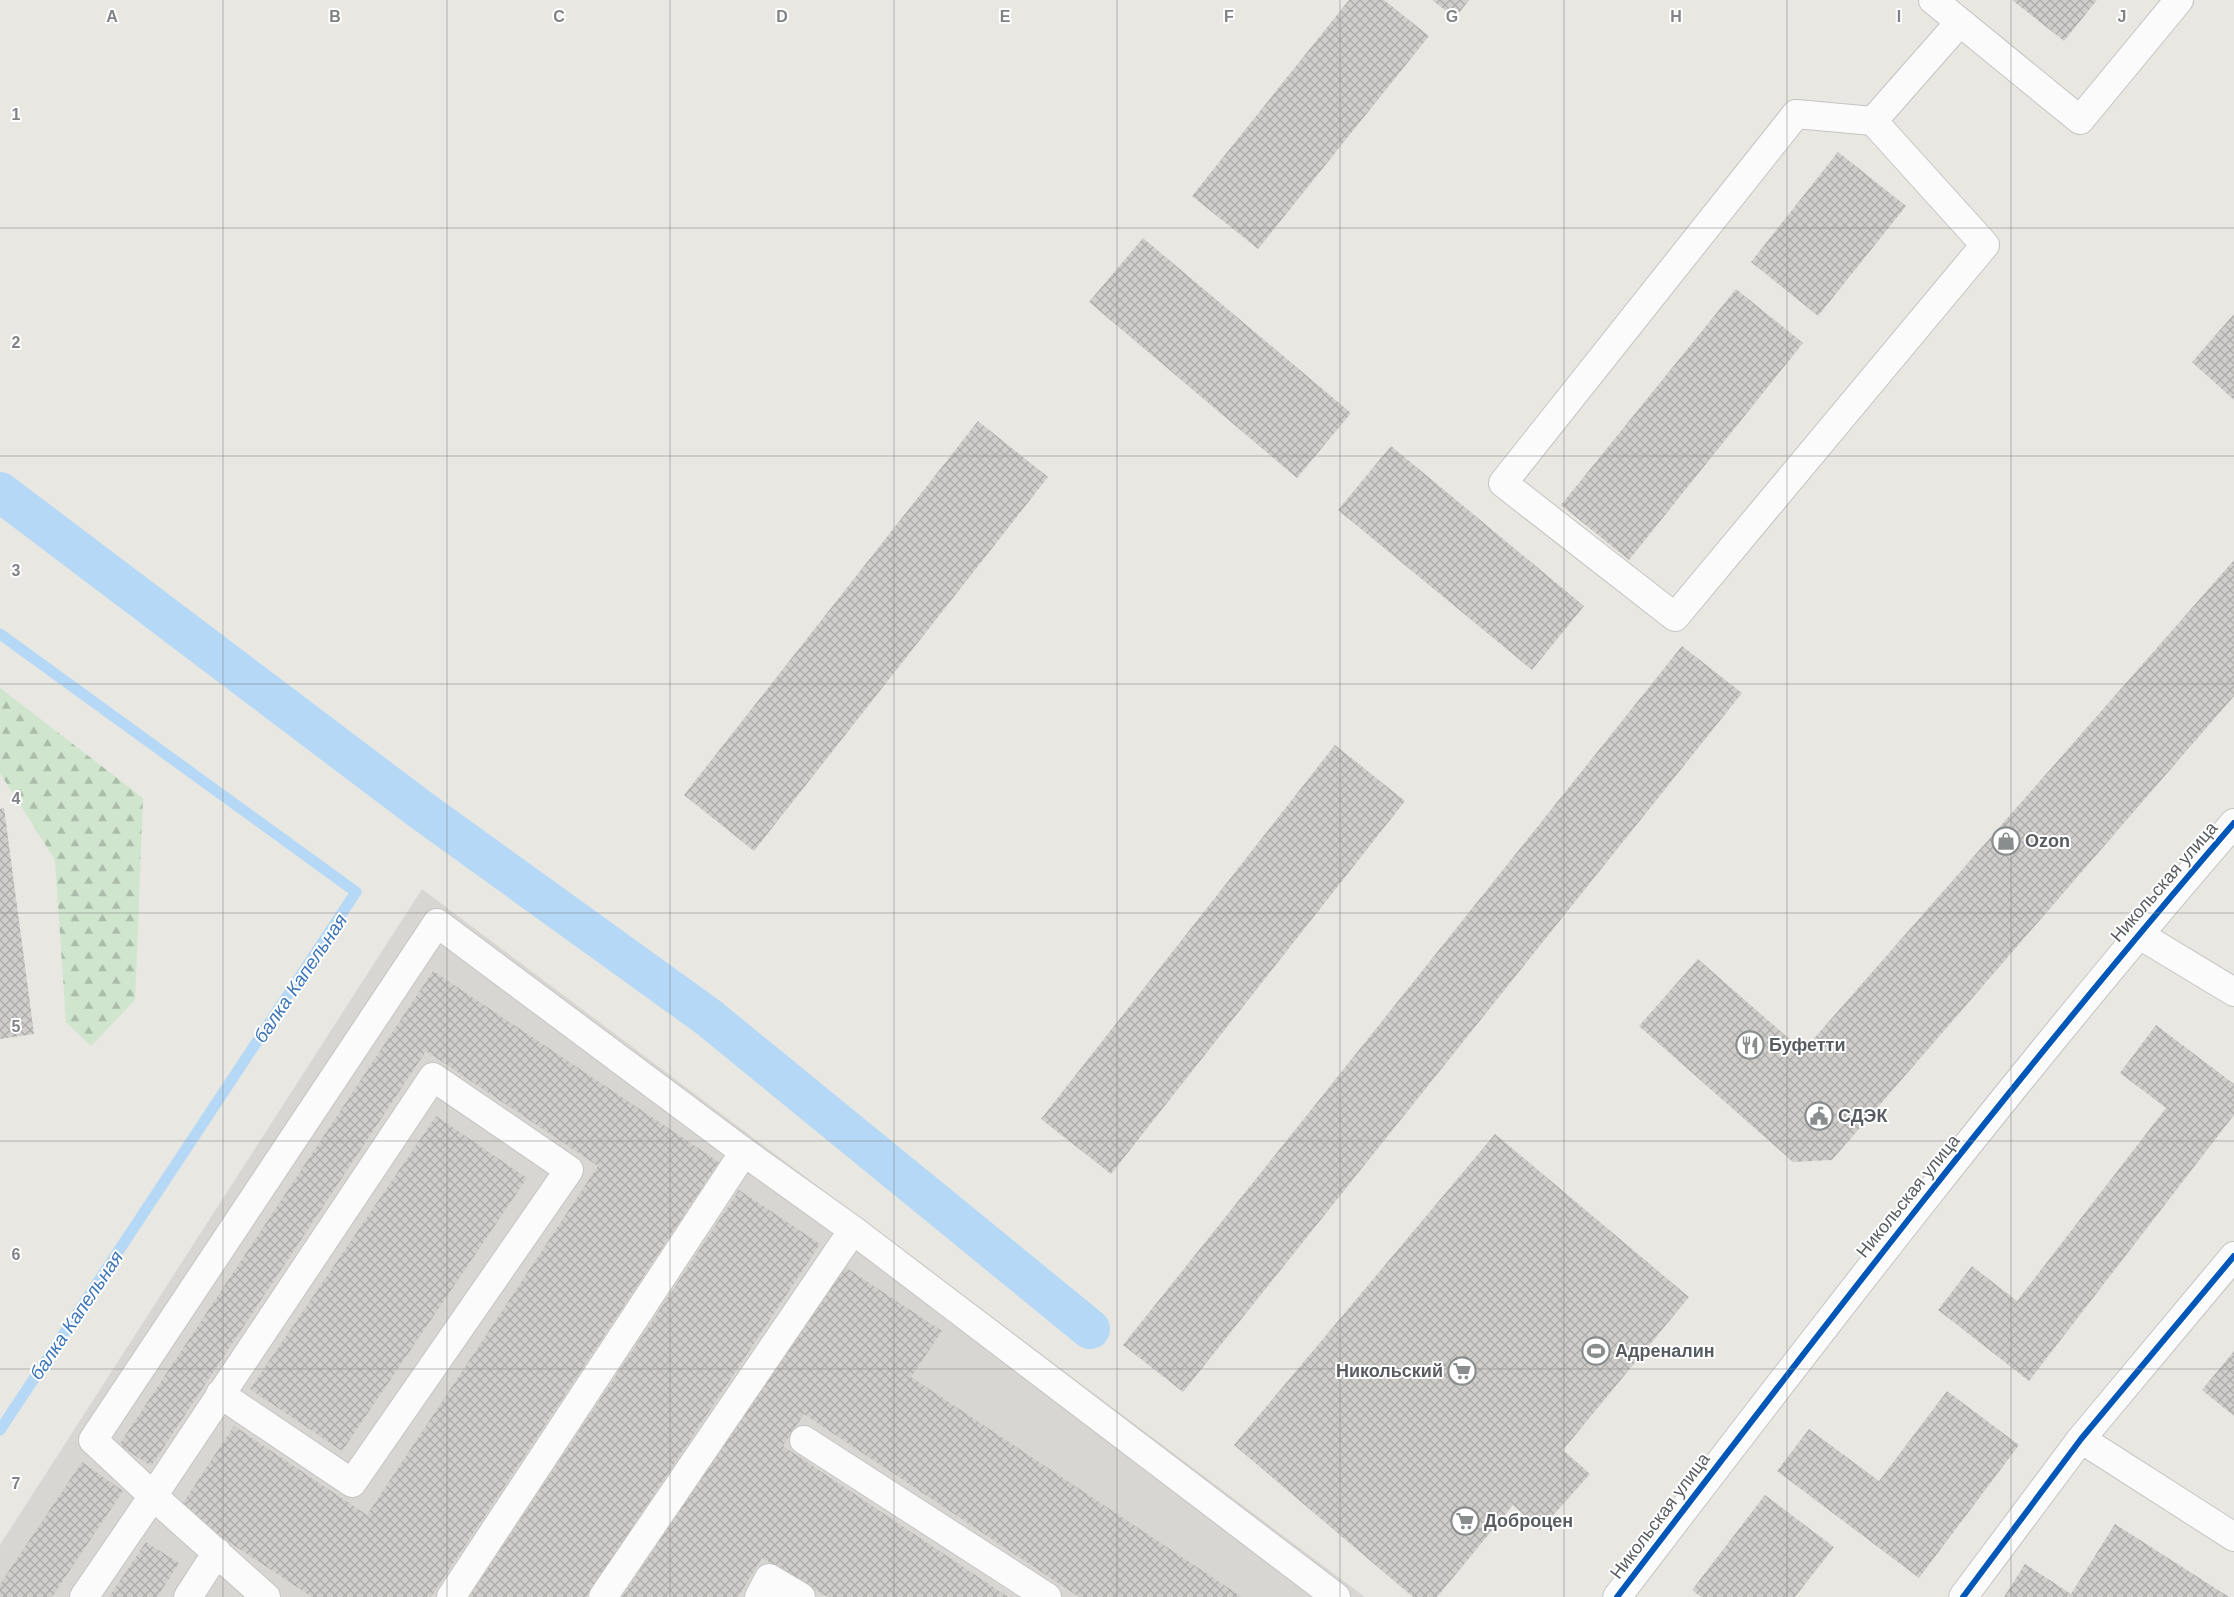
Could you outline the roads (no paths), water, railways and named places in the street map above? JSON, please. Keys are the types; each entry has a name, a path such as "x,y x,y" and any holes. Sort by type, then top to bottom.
{"street":[{"path":"1934,0 2080,120 2179,0"},
{"path":"1873,121 1960,22"},
{"path":"1796,114 1873,121 1985,245 1675,616 1502,483 1796,114"},
{"name":"Никольская улица","path":"1617,1597 1847,1295 2138,934 2234,823"},
{"path":"266,1597 93,1440 437,923 744,1152 853,1230 1336,1597"},
{"path":"2138,934 2234,992"},
{"path":"84,1597 153,1496 220,1394 433,1077 569,1170 352,1483 220,1394"},
{"path":"451,1597 744,1152"},
{"path":"603,1597 853,1230"},
{"path":"1963,1597 2081,1439 2234,1256"},
{"path":"2081,1439 2234,1537"},
{"path":"804,1440 1047,1597"},
{"path":"188,1597 217,1552"},
{"path":"759,1597 769,1578 801,1597"}],"waterway":[{"path":"0,492 421,810 708,1017 1090,1329"},
{"name":"балка Капельная","path":"0,634 356,892 0,1430"}],"place":[{"name":"Ozon","path":"2006,841"},
{"name":"Буфетти","path":"1750,1045"},
{"name":"СДЭК","path":"1819,1116"},
{"name":"Адреналин","path":"1596,1351"},
{"name":"Никольский","path":"1462,1371"},
{"name":"Доброцен","path":"1465,1521"}]}
